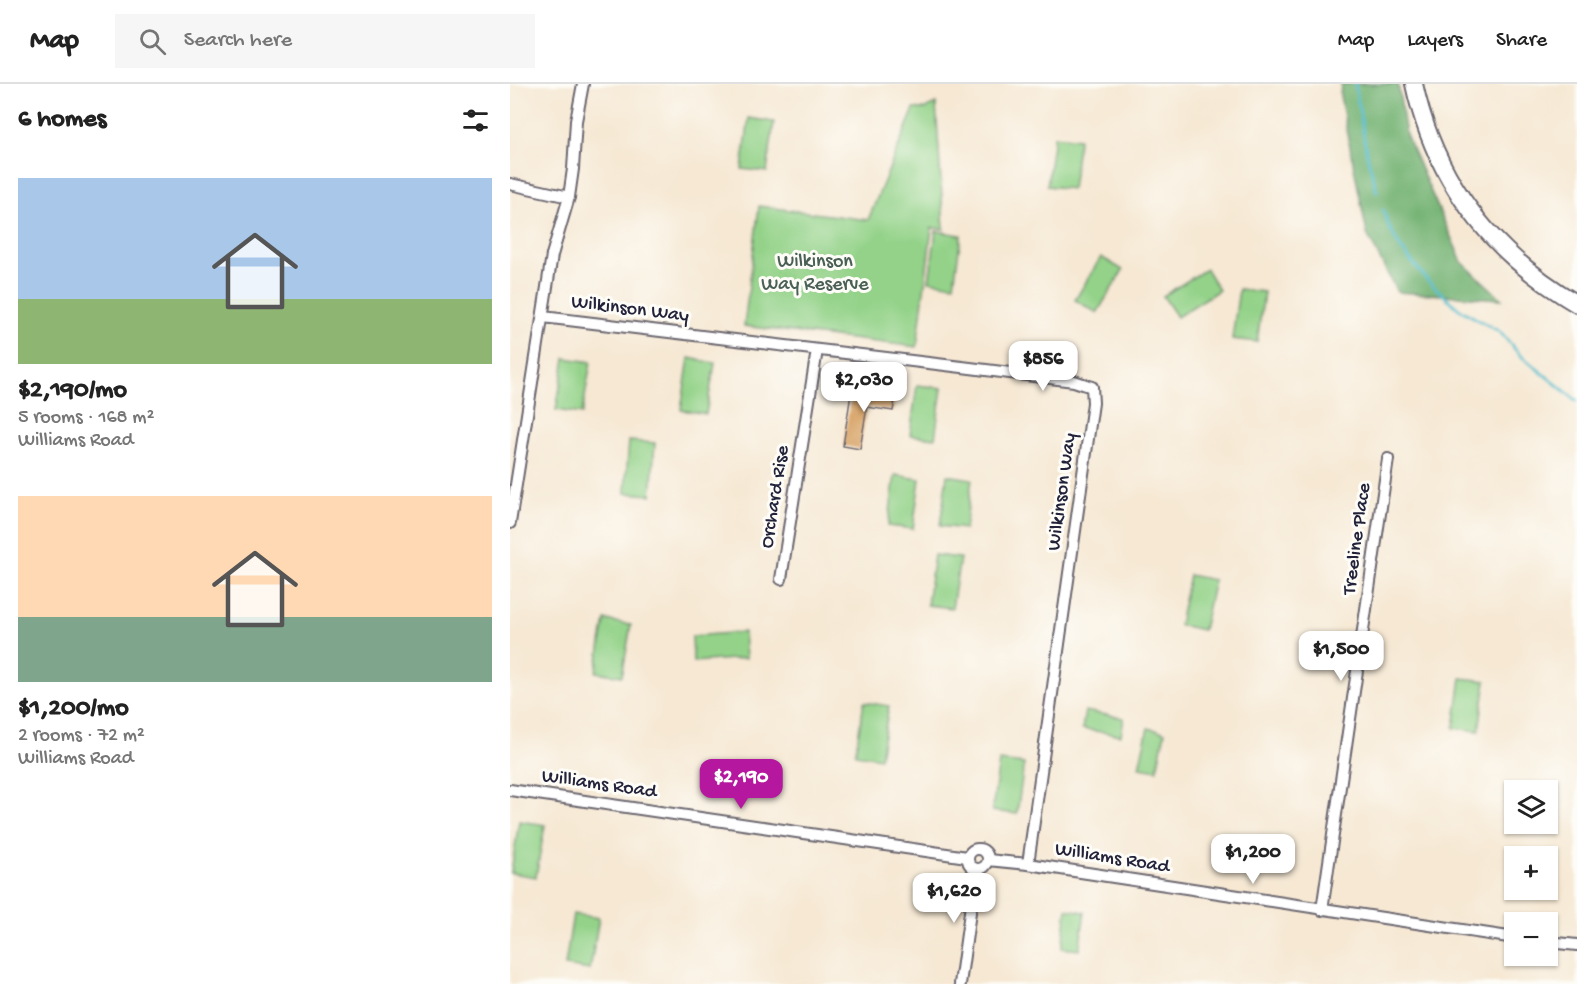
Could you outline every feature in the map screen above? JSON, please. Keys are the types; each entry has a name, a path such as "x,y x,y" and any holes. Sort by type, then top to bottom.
{"main road":[{"path":"1414,84 1419,107 1439,162 1474,216 1501,247 1548,287 1577,304"}],"street":[{"path":"510,523 552,255 569,197 576,120 583,84"},
{"path":"510,184 569,197"},
{"name":"Wilkinson Way","path":"543,317 1074,381 1092,387 1093,403 1028,864"},
{"name":"Orchard Rise","path":"781,579 817,350"},
{"name":"Treeline Place","path":"1322,910 1388,459"},
{"name":"Williams Road","path":"510,790 967,857"},
{"path":"981,849 987,853 988,860 982,868 976,869 968,863 967,857 971,851 981,849"},
{"name":"Williams Road","path":"988,860 1028,864 1504,936"},
{"path":"960,984 976,869"},
{"path":"1558,943 1577,945"}],"green space":[{"path":"1341,84 1398,84 1406,135 1462,262 1502,299 1397,292 1367,234 1340,96"},
{"name":"Wilkinson Way Reserve","path":"936,104 944,229 932,228 917,347 744,326 759,206 868,220 914,109 925,109"},
{"path":"749,118 774,122 767,172 742,169"},
{"path":"1054,136 1079,139 1072,189 1047,186"},
{"path":"936,231 961,235 954,285 929,281"},
{"path":"1101,257 1123,270 1097,313 1075,300"},
{"path":"1206,269 1219,290 1177,317 1163,296"},
{"path":"1239,289 1264,292 1257,342 1232,339"},
{"path":"565,358 591,362 582,414 556,410"},
{"path":"689,358 715,363 706,414 681,410"},
{"path":"917,385 942,388 935,438 910,435"},
{"path":"629,441 655,443 651,495 625,493"},
{"path":"895,475 920,479 913,529 888,526"},
{"path":"947,475 972,479 965,529 940,526"},
{"path":"934,555 960,558 952,608 927,605"},
{"path":"1189,575 1214,580 1203,630 1179,625"},
{"path":"605,620 631,625 622,676 596,672"},
{"path":"744,632 746,658 693,662 692,636"},
{"path":"1461,678 1486,681 1479,731 1454,728"},
{"path":"864,702 889,706 880,758 855,754"},
{"path":"1085,711 1124,718 1121,735 1082,729"},
{"path":"1148,728 1165,732 1157,770 1139,767"},
{"path":"999,761 1024,764 1017,814 992,811"},
{"path":"519,821 545,825 536,877 511,873"},
{"path":"1067,909 1085,912 1079,950 1062,948"},
{"path":"573,914 599,918 590,970 565,966"}],"building":[{"path":"852,387 896,394 893,411 867,407 860,449 843,446"}],"waterway":[{"path":"1355,84 1367,155 1377,192"},
{"path":"1383,210 1400,247 1428,281 1459,309 1500,332 1520,355 1577,401"}]}
